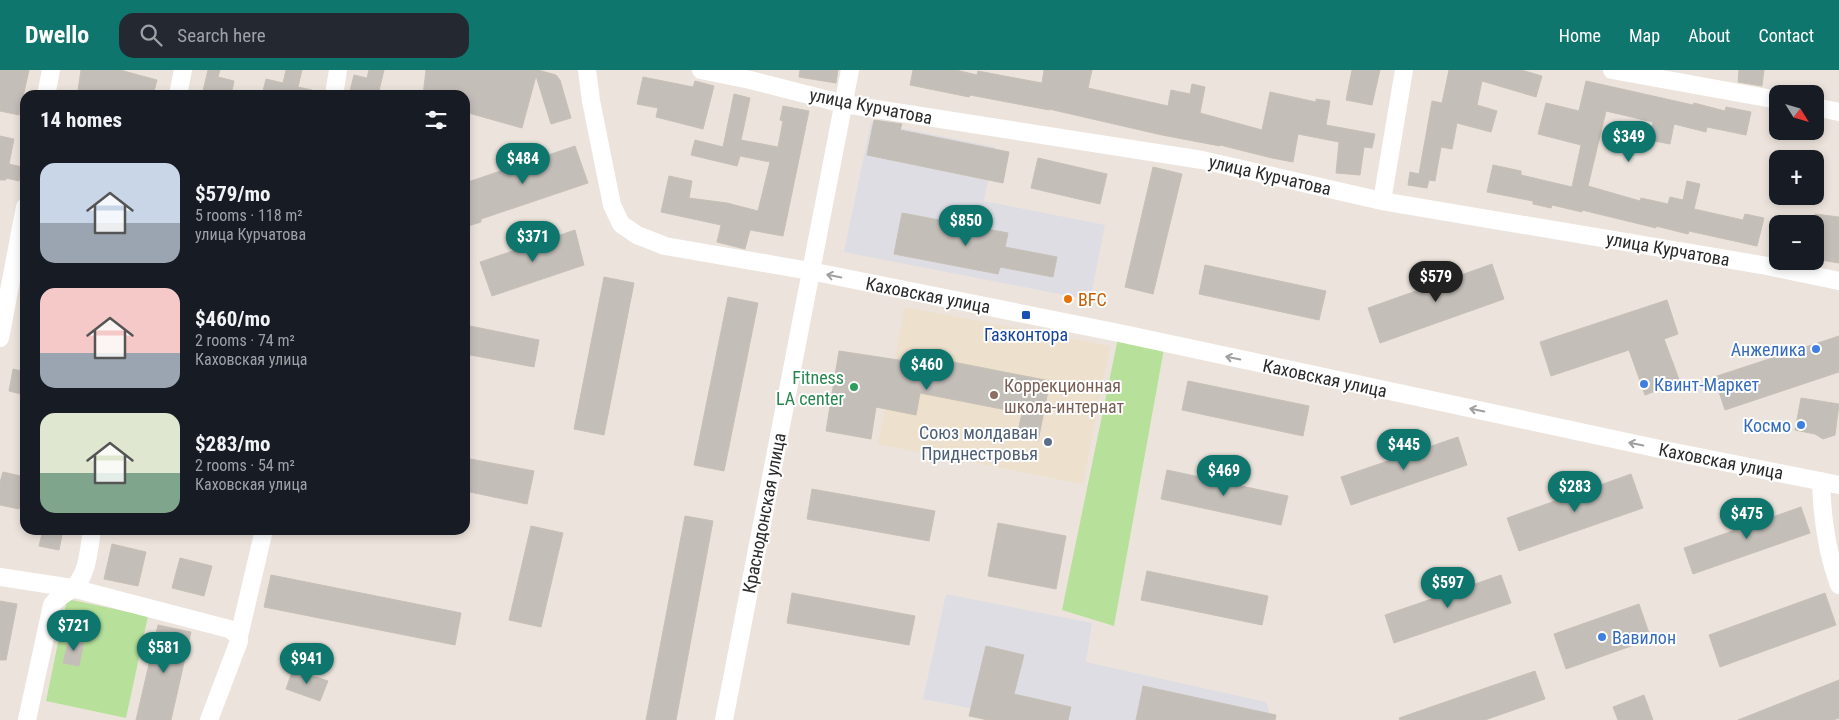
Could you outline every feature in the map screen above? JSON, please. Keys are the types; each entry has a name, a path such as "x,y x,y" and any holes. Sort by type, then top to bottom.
{"street":[{"path":"47,90 51,70"},
{"path":"179,90 183,70"},
{"path":"335,90 338,70"},
{"name":"Каховская улица","path":"587,70 591,101 612,205 622,224 637,236 665,246 810,271 1119,333 1669,451 1839,485"},
{"name":"улица Курчатова","path":"701,70 750,80 844,104 1202,160 1382,201 1752,263 1839,281"},
{"name":"Краснодонская улица","path":"724,720 850,70"},
{"path":"1382,201 1404,70"},
{"path":"1612,70 1769,98"},
{"path":"1824,109 1839,112"},
{"path":"0,338 20,233"},
{"path":"1821,481 1826,536 1839,585"},
{"path":"27,720 52,605 60,596 72,588 82,574 91,535"},
{"path":"209,720 239,636 263,535"},
{"path":"0,577 72,588 229,629 239,636"}],"shaded area":[{"path":"871,122 995,147 984,201 1105,225 1090,300 844,252"},
{"name":"Коррекционная школа-интернат","path":"905,307 1110,346 1083,484 878,444"},
{"path":"946,594 1092,623 1086,662 1266,702 1272,720 1031,720 923,699"}],"green space":[{"path":"1119,333 1165,343 1114,626 1062,610"},
{"path":"67,599 148,616 126,718 46,701"}],"building":[{"path":"0,70 29,70 25,90 20,90 19,115 0,111"},
{"path":"81,70 120,70 157,80 154,90 78,90"},
{"path":"208,70 220,70 218,77 234,81 232,90 203,90"},
{"path":"286,70 302,70 298,87 312,90 263,90 266,79 283,83"},
{"path":"369,70 384,70 379,90 350,90 354,75 367,78"},
{"path":"426,70 538,70 556,75 560,80 571,118 551,124 536,76 522,128 470,113 470,90 424,90"},
{"path":"800,70 838,70 836,83 799,77"},
{"path":"913,70 956,70 977,75 978,71 1042,83 1044,70 1092,70 1088,88 1168,106 1171,90 1190,94 1192,84 1205,87 1200,113 1262,130 1270,92 1316,102 1316,99 1330,101 1326,125 1375,134 1372,148 1364,147 1360,175 1336,173 1339,142 1298,134 1293,162 1049,109 970,95 969,97 910,85"},
{"path":"1352,70 1380,70 1372,105 1346,100"},
{"path":"1449,70 1521,70 1542,76 1536,97 1482,81 1477,105 1497,111 1491,132 1457,123 1452,149 1441,147 1435,181 1429,180 1427,188 1408,185 1410,172 1419,174 1432,101 1442,103"},
{"path":"1739,70 1764,70 1762,86 1738,82"},
{"path":"643,77 693,87 695,81 714,86 703,129 656,117 658,108 637,104"},
{"path":"1586,81 1693,105 1694,103 1725,111 1726,107 1751,112 1746,135 1707,127 1706,132 1674,124 1670,144 1649,140 1653,122 1606,111 1588,186 1640,201 1641,198 1668,204 1670,197 1683,200 1687,181 1700,184 1694,209 1743,220 1745,214 1764,218 1757,246 1689,231 1688,234 1656,226 1656,228 1582,210 1582,212 1552,205 1551,208 1533,204 1533,201 1487,192 1493,165 1521,171 1521,175 1572,187 1581,145 1538,134 1546,103 1579,111"},
{"path":"734,94 750,98 741,140 778,147 783,121 780,120 783,106 809,111 783,236 750,230 745,249 717,242 721,225 661,212 669,176 692,181 689,198 727,203 758,211 770,162 740,156 737,166 691,155 695,140 723,147"},
{"path":"874,120 902,124 900,130 1009,152 1003,183 867,155"},
{"path":"0,136 14,139 9,164 20,167 20,176 19,181 6,178 6,180 0,180"},
{"path":"575,146 588,183 481,219 481,222 470,225 470,181"},
{"path":"1038,158 1107,174 1100,204 1031,188"},
{"path":"1153,167 1182,174 1153,294 1125,287"},
{"path":"902,213 1008,233 1005,247 1057,257 1053,277 1000,267 998,274 894,254"},
{"path":"1824,215 1839,217 1839,263 1824,260"},
{"path":"575,230 584,265 492,296 480,262"},
{"path":"1492,264 1504,299 1380,343 1368,308"},
{"path":"1205,265 1326,291 1319,320 1199,294"},
{"path":"604,277 634,283 604,435 574,429"},
{"path":"728,297 758,303 724,471 694,465"},
{"path":"1667,300 1678,334 1664,339 1680,382 1645,395 1629,350 1551,376 1540,342"},
{"path":"470,326 539,340 534,367 470,355"},
{"path":"1839,336 1839,372 1725,410 1714,377"},
{"path":"839,351 905,361 907,353 1050,381 1038,441 1017,436 1022,413 920,393 916,415 876,407 871,439 826,431"},
{"path":"13,369 20,371 20,394 9,391"},
{"path":"1188,381 1309,406 1303,436 1182,410"},
{"path":"1801,398 1839,404 1835,435 1823,439 1815,434 1795,430"},
{"path":"1458,437 1467,465 1351,505 1341,477"},
{"path":"470,459 534,471 527,504 470,492"},
{"path":"1167,470 1288,496 1281,525 1161,499"},
{"path":"3,472 20,476 19,509 0,505 0,482"},
{"path":"1631,474 1643,508 1519,551 1507,518"},
{"path":"812,489 935,511 929,541 807,519"},
{"path":"1801,507 1810,533 1693,574 1684,548"},
{"path":"685,516 713,521 676,720 646,720"},
{"path":"998,523 1066,536 1056,589 988,576"},
{"path":"531,526 563,533 541,627 509,620"},
{"path":"42,535 62,535 59,550 39,546"},
{"path":"112,544 146,552 138,586 104,579"},
{"path":"180,558 212,566 204,596 172,588"},
{"path":"1147,571 1268,596 1262,625 1141,600"},
{"path":"271,575 461,613 455,645 264,607"},
{"path":"1501,575 1511,603 1394,643 1385,615"},
{"path":"792,593 915,616 909,645 787,623"},
{"path":"1825,593 1836,625 1720,667 1709,635"},
{"path":"0,601 17,604 6,660 0,660"},
{"name":"Вавилон","path":"1639,604 1651,639 1566,669 1554,634"},
{"path":"158,625 191,632 171,720 136,720"},
{"path":"69,638 84,642 79,666 63,663"},
{"path":"986,646 1024,655 1014,694 1071,707 1068,720 988,720 969,716"},
{"path":"293,669 328,681 320,701 286,689"},
{"path":"1535,671 1545,699 1485,720 1400,720 1399,718"},
{"path":"1839,680 1839,718 1833,720 1738,720"},
{"path":"1143,686 1276,715 1275,720 1136,720"},
{"path":"1644,695 1653,720 1618,720 1613,707"}],"place":[{"name":"BFC","path":"1068,299"},
{"name":"Газконтора","path":"1026,315"},
{"name":"Анжелика","path":"1816,349"},
{"name":"Квинт-Маркет","path":"1644,384"},
{"name":"Fitness LA center","path":"854,387"},
{"name":"Коррекционная школа-интернат","path":"994,395"},
{"name":"Космо","path":"1801,425"},
{"name":"Союз молдаван Приднестровья","path":"1048,442"},
{"name":"Вавилон","path":"1602,637"}]}
